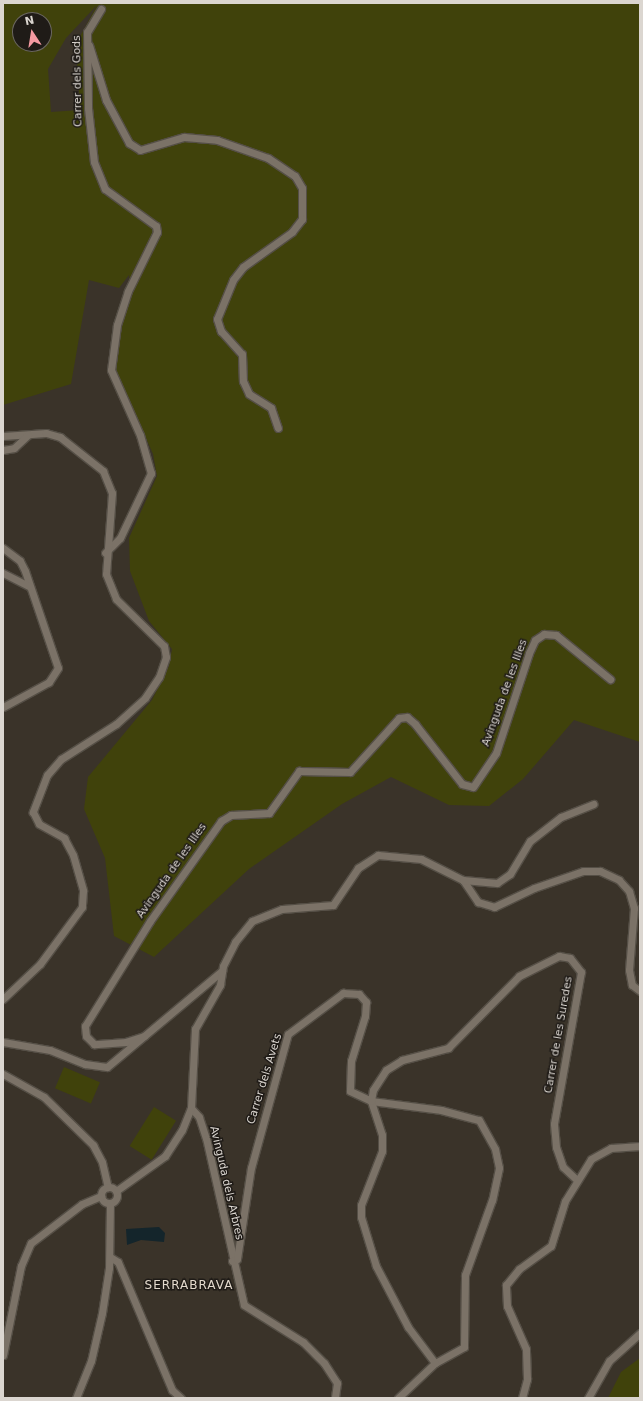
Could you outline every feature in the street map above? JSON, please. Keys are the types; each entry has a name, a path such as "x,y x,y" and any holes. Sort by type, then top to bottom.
{"street":[{"name":"Carrer dels Gods","path":"101,10 92,19 88,43 88,108 94,162 106,189 156,226 157,232 153,248 128,291 118,325 111,370 140,435 151,473 120,538 105,553"},
{"path":"88,43 94,53 106,100 129,143 140,150 184,137 217,140 268,158 295,176 302,188 302,220 292,232 243,267 230,285 217,319 221,331 242,354 242,381 249,394 270,408 278,428"},
{"path":"3,436 46,433 71,442 103,471 112,493 105,553 106,574 116,599 164,646 166,657 159,677 145,698 116,724 62,759 44,782 33,812 39,824 64,838 80,874 82,907 40,964 3,998"},
{"path":"3,450 14,448 28,435"},
{"path":"3,548 20,561 58,668 49,682 3,707"},
{"path":"3,573 29,586"},
{"name":"Avinguda de les Illes","path":"144,1036 126,1042 94,1044 86,1036 85,1026 150,921 221,821 231,815 268,813 299,771 350,772 400,718 407,717 415,724 462,784 473,787 496,754 529,653 535,640 544,634 556,635 610,679"},
{"path":"116,1191 165,1156 191,1108 196,1029 220,985 222,971 235,942 252,921 282,909 333,905 358,868 378,855 421,859 463,880 502,881 515,868 530,841 561,817 594,804"},
{"path":"463,880 478,902 494,907 534,888 583,871 600,871 619,880 629,891 634,908 629,970 632,985 640,991"},
{"name":"Carrer de les Suredes","path":"371,1101 386,1070 402,1060 448,1048 519,976 547,960 570,958 581,972 581,985 554,1124 556,1147 563,1166 577,1180"},
{"path":"3,1042 50,1050 98,1067 107,1067 222,971"},
{"name":"Carrer dels Avets","path":"232,1261 237,1259 251,1168 288,1034 343,993 359,994 366,1002 351,1061 350,1091 371,1101"},
{"path":"3,1074 44,1097 92,1145 102,1162 108,1187 116,1191"},
{"path":"398,1398 435,1363 464,1347 466,1275 498,1182 495,1149 479,1120 467,1115 371,1101 382,1135 382,1151 361,1205 361,1217 376,1266 408,1327 435,1363"},
{"name":"Avinguda dels Arbres","path":"191,1108 199,1117 206,1138 232,1261 244,1306 268,1324 303,1342 324,1363 337,1383 335,1398"},
{"path":"522,1398 527,1379 526,1349 506,1306 506,1285 519,1269 551,1246 560,1213 577,1180 599,1152 640,1146"},
{"path":"3,1355 21,1266 31,1243 82,1204 101,1196 108,1187"},
{"path":"76,1398 91,1362 110,1257 110,1203 117,1197 116,1191"},
{"path":"101,1196 110,1203"},
{"path":"110,1257 118,1262 177,1396"},
{"path":"588,1398 609,1361 640,1333"}],"shaded area":[{"path":"3,3 640,3 640,742 574,720 523,779 489,806 449,805 391,777 342,804 249,869 154,957 114,936 105,858 84,809 88,777 152,700 169,666 172,649 149,621 130,571 129,538 157,476 153,454 115,368 122,325 132,293 129,275 119,288 89,280 71,384 3,405","holes":["97,5 76,44 80,110 51,112 48,69 66,38"]},
{"path":"64,1067 100,1082 91,1103 55,1088"},
{"path":"154,1107 176,1121 152,1160 130,1146"},
{"path":"159,1227 165,1233 164,1242 141,1240 127,1245 126,1229"},
{"path":"640,1358 640,1398 608,1398 621,1372"}],"district":[{"name":"SERRABRAVA","path":"189,1286"}]}
